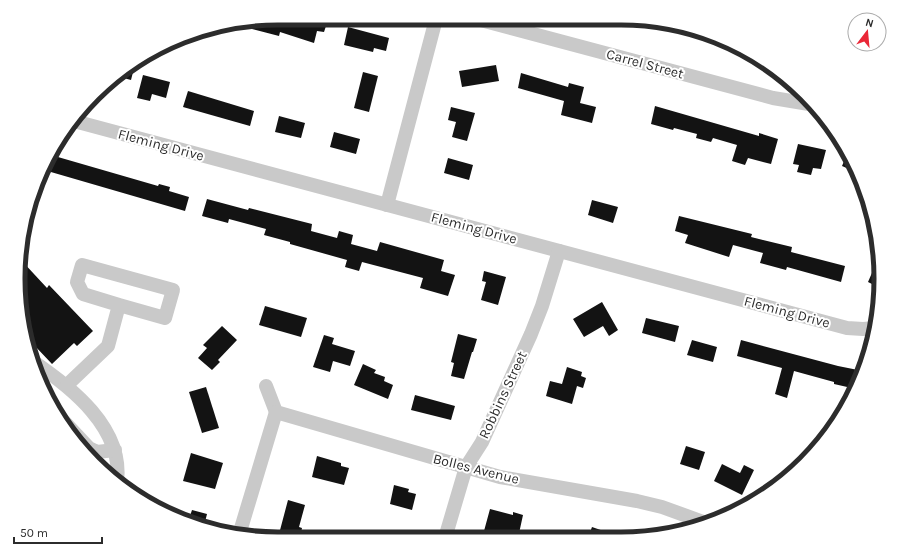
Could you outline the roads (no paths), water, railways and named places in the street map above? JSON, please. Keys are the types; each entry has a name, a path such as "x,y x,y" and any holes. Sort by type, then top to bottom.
{"street":[{"path":"387,205 434,25"},
{"name":"Carrel Street","path":"499,25 773,98 804,103"},
{"name":"Fleming Drive","path":"79,122 847,328 869,329"},
{"name":"Robbins Street","path":"447,532 466,467 482,442 532,334 559,251"},
{"path":"82,265 172,290 165,318 119,305 83,294 77,282 82,265"},
{"path":"67,385 108,346 119,305"},
{"path":"46,378 67,385 90,409 106,430 115,450 117,474"},
{"path":"241,529 276,412 266,386"},
{"name":"Bolles Avenue","path":"276,412 500,477 643,502 699,520"},
{"path":"91,449 97,452 115,450"}]}
